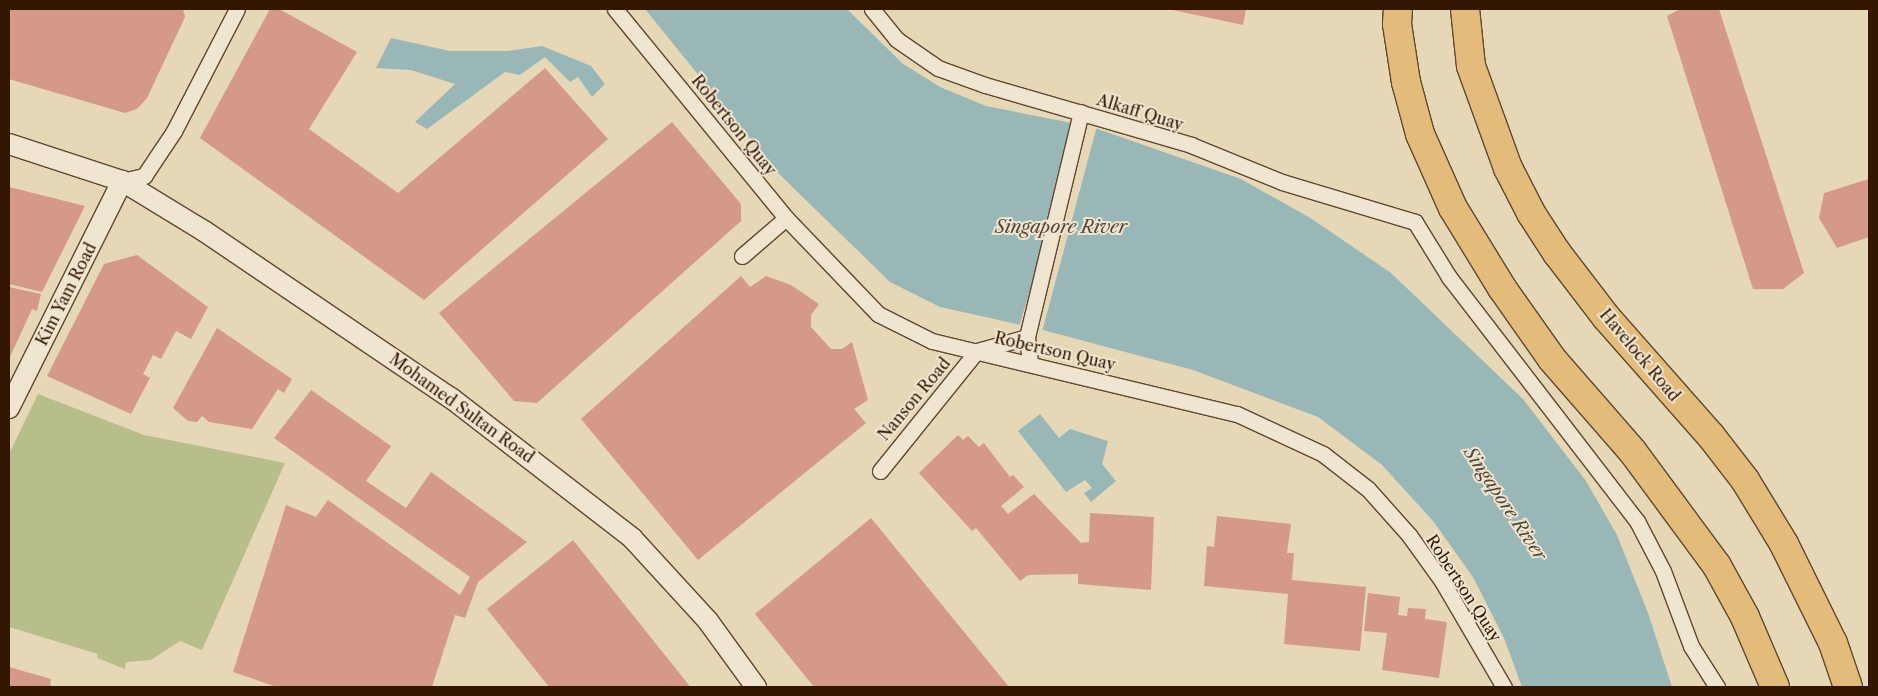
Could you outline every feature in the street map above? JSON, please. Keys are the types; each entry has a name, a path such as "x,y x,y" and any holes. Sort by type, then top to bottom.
{"main road":[{"path":"1398,9 1397,24 1406,82 1420,134 1453,208 1502,288 1552,359 1633,452 1717,566 1746,617 1775,687"},
{"name":"Havelock Road","path":"1464,9 1474,75 1508,168 1531,213 1557,253 1606,317 1711,436 1745,480 1797,570 1833,643 1848,687"}],"street":[{"path":"122,181 144,176 174,131 238,9"},
{"name":"Robertson Quay","path":"615,9 786,218 878,314 932,341 1030,362 1237,414 1323,454 1368,489 1408,535 1442,581 1504,687"},
{"name":"Alkaff Quay","path":"872,9 896,39 938,68 1191,146 1282,182 1415,222 1449,277 1637,521 1663,570 1690,646 1717,687"},
{"path":"1030,362 1027,336 1081,112"},
{"name":"Mohamed Sultan Road","path":"9,144 122,181 273,277 518,447 632,538 708,620 756,687"},
{"name":"Kim Yam Road","path":"9,408 122,181"},
{"path":"742,256 786,218"},
{"path":"977,351 1027,336"},
{"name":"Nanson Road","path":"880,471 977,351"}],"green space":[{"path":"38,394 144,435 285,463 202,650 180,641 151,660 126,662 125,669 97,658 98,654 9,627 9,454"}],"water":[{"name":"Singapore River","path":"645,9 847,9 902,63 940,87 986,106 1092,127 1241,179 1312,219 1391,273 1523,399 1586,481 1617,535 1648,613 1672,687 1522,687 1504,638 1473,577 1433,521 1382,465 1318,417 1193,370 1039,329 940,307 890,282 777,172"},
{"path":"391,38 450,51 508,51 542,46 591,66 605,84 592,97 578,77 570,82 545,57 520,75 505,72 427,129 415,122 455,84 411,70 376,68"},
{"path":"1040,414 1059,438 1070,429 1108,441 1102,464 1116,481 1091,502 1084,493 1092,488 1085,480 1066,492 1018,431"}],"pier":[{"path":"1075,121 1097,126 1042,332 1019,327 1060,187"}],"building":[{"path":"9,9 183,9 185,17 147,98 137,109 125,113 9,79"},
{"path":"270,9 279,9 357,52 309,129 398,193 545,68 608,139 424,300 200,138"},
{"path":"1168,9 1246,9 1243,25"},
{"path":"1680,9 1719,9 1804,273 1783,289 1753,289 1667,16"},
{"path":"672,122 741,204 741,221 537,403 514,401 439,313"},
{"path":"1869,179 1869,237 1837,248 1819,218 1824,193"},
{"path":"9,187 85,206 42,292 9,284"},
{"path":"137,255 208,307 191,339 176,331 161,359 153,355 143,374 150,378 131,414 47,376 104,264"},
{"path":"741,276 750,287 766,276 791,285 819,304 811,315 811,327 831,349 842,349 852,342 868,400 854,409 866,423 698,560 581,419"},
{"path":"9,287 41,294 37,311 32,309 9,359"},
{"path":"217,328 292,379 284,393 278,389 252,429 209,422 202,416 197,422 188,421 173,408"},
{"path":"311,390 391,446 366,481 406,508 431,472 527,542 478,582 465,618 455,615 432,687 277,687 233,672 286,505 316,517 328,500 460,595 470,577 274,438"},
{"path":"958,435 963,440 968,436 979,447 984,443 1010,477 1013,475 1024,487 1001,506 1008,514 1034,494 1081,543 1089,542 1090,513 1154,517 1151,590 1078,584 1078,574 1028,575 1020,581 976,528 972,531 919,473"},
{"path":"1217,516 1291,524 1287,553 1294,553 1292,580 1366,587 1360,651 1284,644 1288,594 1204,586 1207,546 1214,547"},
{"path":"871,518 1009,687 814,687 755,614"},
{"path":"573,540 690,687 549,687 487,609"},
{"path":"1368,593 1400,597 1398,615 1407,616 1408,608 1426,609 1425,619 1447,622 1439,678 1382,670 1387,633 1364,631"},
{"path":"9,667 51,679 50,685 55,687 9,687"}]}
